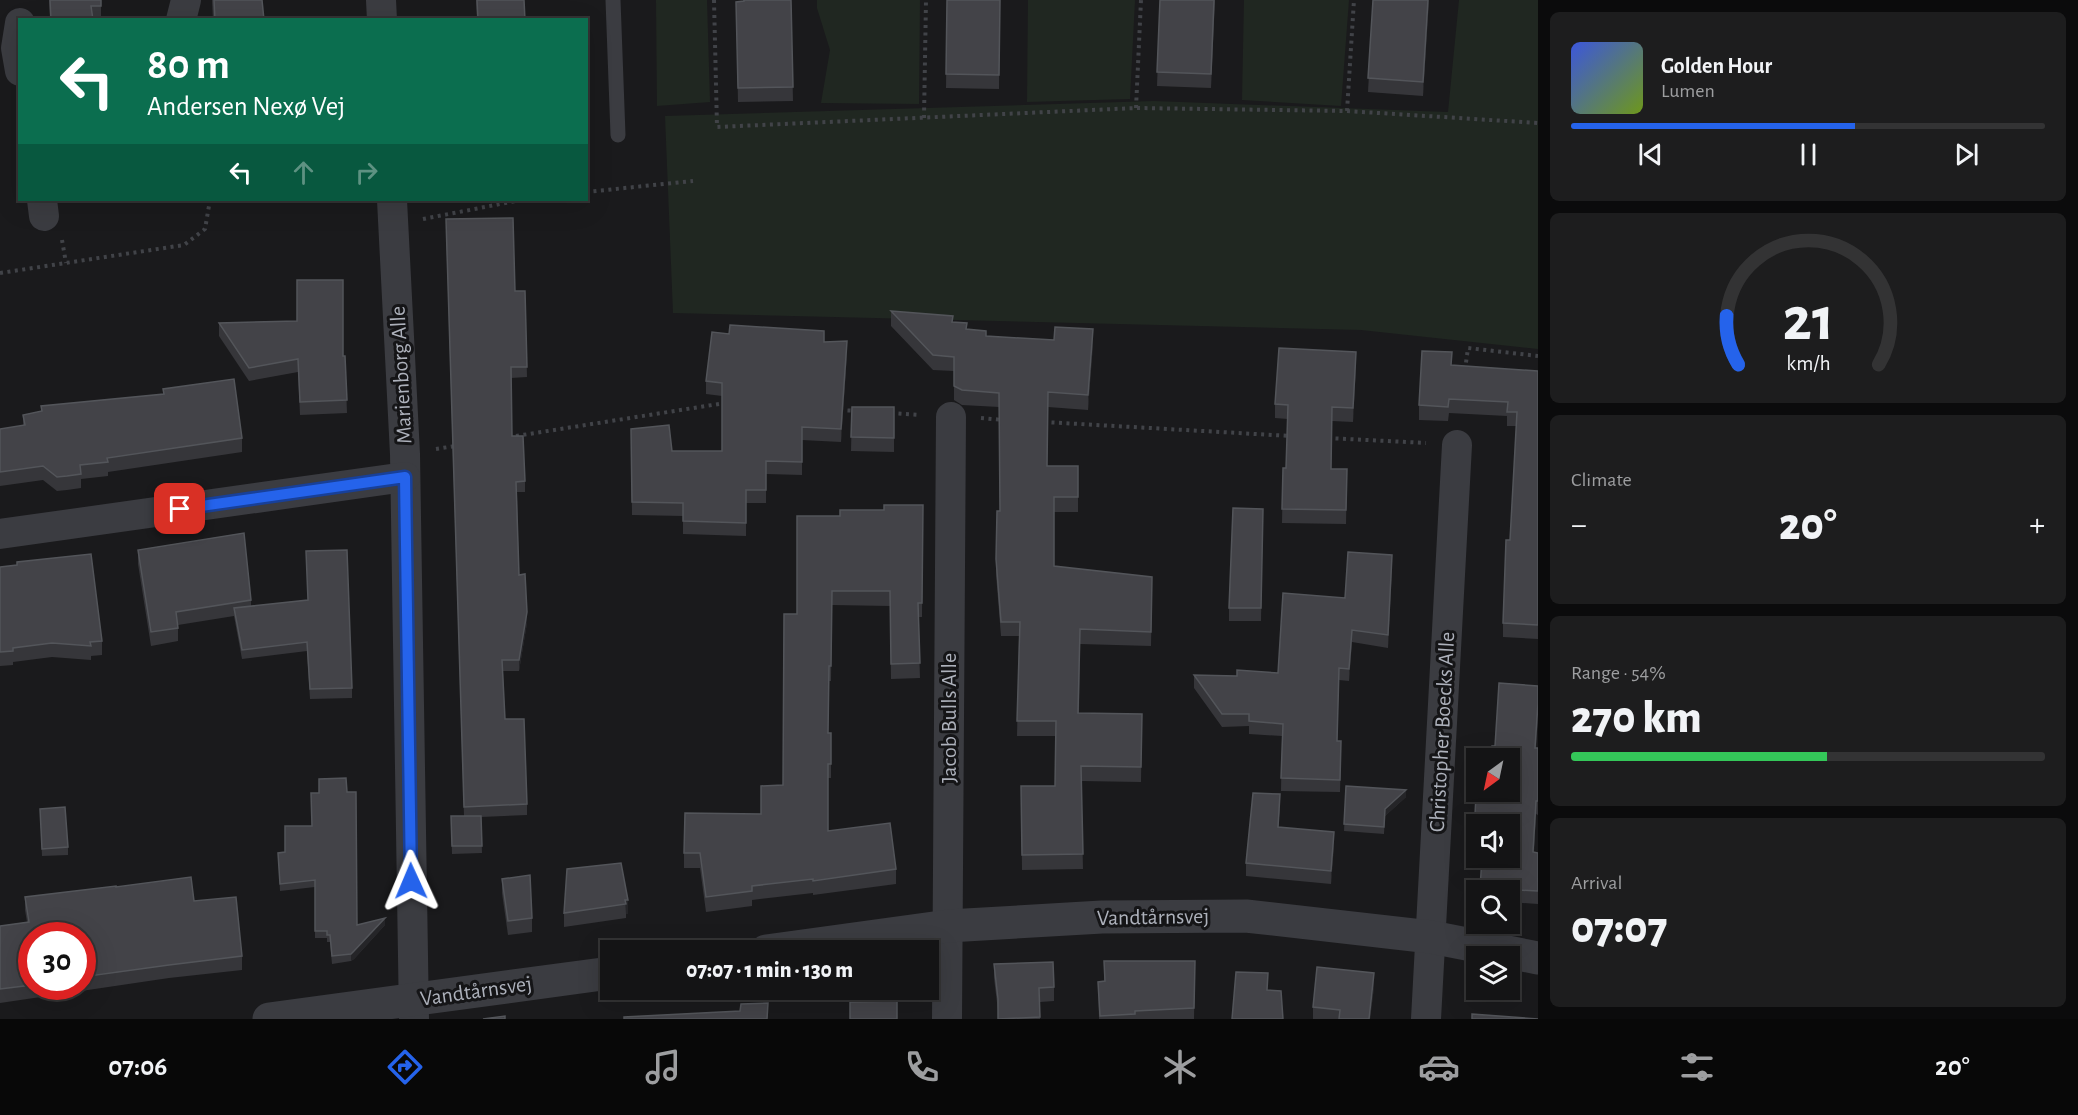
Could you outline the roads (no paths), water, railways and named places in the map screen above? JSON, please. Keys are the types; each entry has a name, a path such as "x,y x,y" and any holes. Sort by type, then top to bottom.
{"street":[{"path":"20,18 22,0"},
{"path":"182,18 186,0"},
{"path":"381,0 382,18"},
{"path":"18,34 16,48 18,60"},
{"name":"Marienborg Alle","path":"392,212 405,477 413,1009"},
{"name":"Jacob Bulls Alle","path":"947,1019 951,417"},
{"name":"Christopher Boecks Alle","path":"1426,1019 1457,445"},
{"path":"0,534 405,477"},
{"name":"Vandtårnsvej","path":"846,940 948,926 1102,917 1246,915 1431,937 1538,958"},
{"name":"Vandtårnsvej","path":"269,1019 413,1009 600,974"}],"lane":[{"path":"613,0 618,135"}]}
